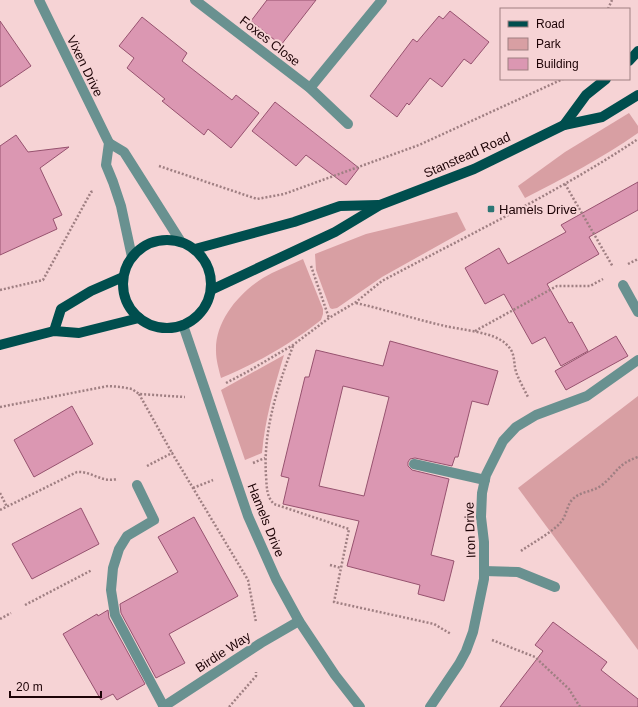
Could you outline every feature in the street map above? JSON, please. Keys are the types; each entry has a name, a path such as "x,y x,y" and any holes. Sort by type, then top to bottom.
{"main road":[{"path":"630,60 638,51"},
{"name":"Stanstead Road","path":"564,125 586,95 605,80"},
{"name":"Stanstead Road","path":"211,290 335,232 380,205 474,169 564,125 602,117 638,95"},
{"name":"Stanstead Road","path":"195,249 294,222 340,206 380,205"},
{"path":"166,239 181,242 195,249 205,261 210,275 211,290 206,305 196,317 183,325 168,328 152,326 139,318 127,303 123,292 123,277 128,262 138,250 151,242 166,239"},
{"path":"54,331 61,309 91,291 123,277"},
{"path":"0,345 54,331 79,334 139,318"}],"street":[{"name":"Vixen Drive","path":"39,0 109,143 124,152 181,242"},
{"name":"Foxes Close","path":"195,0 310,88 348,124"},
{"path":"310,88 382,0"},
{"path":"109,143 106,165 121,206 132,257"},
{"path":"623,285 638,312"},
{"name":"Hamels Drive","path":"183,325 248,516 276,578 299,621 335,675 360,707"},
{"name":"Iron Drive","path":"430,707 459,664 466,651 473,632 484,579 484,542 481,517 482,493 486,475 503,441 516,427 536,415 587,396 638,360"},
{"path":"414,464 485,480"},
{"path":"137,485 154,520 127,536 119,549 113,568 111,590 115,615 163,707"},
{"path":"484,571 518,572 555,587"},
{"name":"Birdie Way","path":"163,707 261,643 299,621"}],"path":[{"path":"137,171 154,164 257,199 284,194 420,145 561,80"},
{"path":"139,394 182,397 205,393 247,372 293,345 329,318 356,302 382,281 565,184 638,139"},
{"path":"0,290 43,280 92,192 113,182"},
{"path":"565,184 623,285"},
{"path":"475,331 557,286 590,286 638,259"},
{"path":"356,302 446,326 475,331 506,343 512,351 516,371 536,415"},
{"path":"293,345 274,403 267,433 265,458 268,496 274,504 349,529 334,602 434,624 449,634 473,632 535,657 569,689 580,707"},
{"path":"0,408 108,386 121,386 132,389 139,394 172,453"},
{"path":"518,572 517,554 560,524 565,518 572,499 581,493 594,490 602,485 618,467 625,462 638,457"},
{"path":"0,493 7,507"},
{"path":"330,565 341,568"},
{"path":"25,605 98,567 113,568"},
{"path":"0,619 11,612"}],"green space":[{"path":"629,113 638,126 638,133 597,159 525,198 518,186 565,152"},
{"path":"457,212 466,230 382,277 337,308 330,308 316,270 315,254 366,234"},
{"path":"303,259 323,309 321,320 298,337 273,352 248,366 221,378 216,354 217,339 220,327 233,305 251,286 276,271"},
{"path":"284,355 273,392 263,440 262,453 245,460 221,390"},
{"path":"638,396 638,650 518,488"}],"building":[{"path":"267,0 316,0 281,45 251,21"},
{"path":"450,11 489,42 471,64 464,59 442,87 430,78 409,105 407,103 397,117 370,96 413,39 417,42 439,16 443,19"},
{"path":"142,17 187,53 182,61 232,100 236,95 259,113 231,148 208,129 204,135 162,101 165,99 127,68 134,58 119,46"},
{"path":"0,21 31,66 0,87"},
{"path":"275,102 359,168 346,185 306,155 296,166 252,131"},
{"path":"16,135 28,152 69,147 40,168 62,215 53,219 57,229 0,255 0,146"},
{"path":"638,182 638,210 589,237 599,254 547,284 569,323 572,322 588,351 561,366 545,337 532,344 504,294 485,304 465,268 499,248 508,264 566,232 561,225"},
{"path":"616,336 628,356 566,390 555,371"},
{"path":"390,341 498,371 488,405 472,401 458,457 455,457 452,466 415,458 410,459 408,462 408,466 412,470 449,479 431,555 454,561 444,601 418,594 420,585 347,566 359,521 283,504 289,478 281,476 305,377 309,377 316,350 383,366","holes":["343,386 389,397 364,496 319,486"]},
{"path":"72,406 93,444 34,477 14,440"},
{"path":"81,508 99,544 32,579 12,544"},
{"path":"194,517 238,596 169,634 185,663 156,678 121,613 120,604 178,572 158,537"},
{"path":"108,610 109,618 145,684 117,700 113,694 101,700 63,634 97,614 98,616"},
{"path":"553,622 607,662 601,670 638,699 638,707 500,707 543,651 535,645"}],"place":[{"name":"Hamels Drive","path":"491,209"}]}
